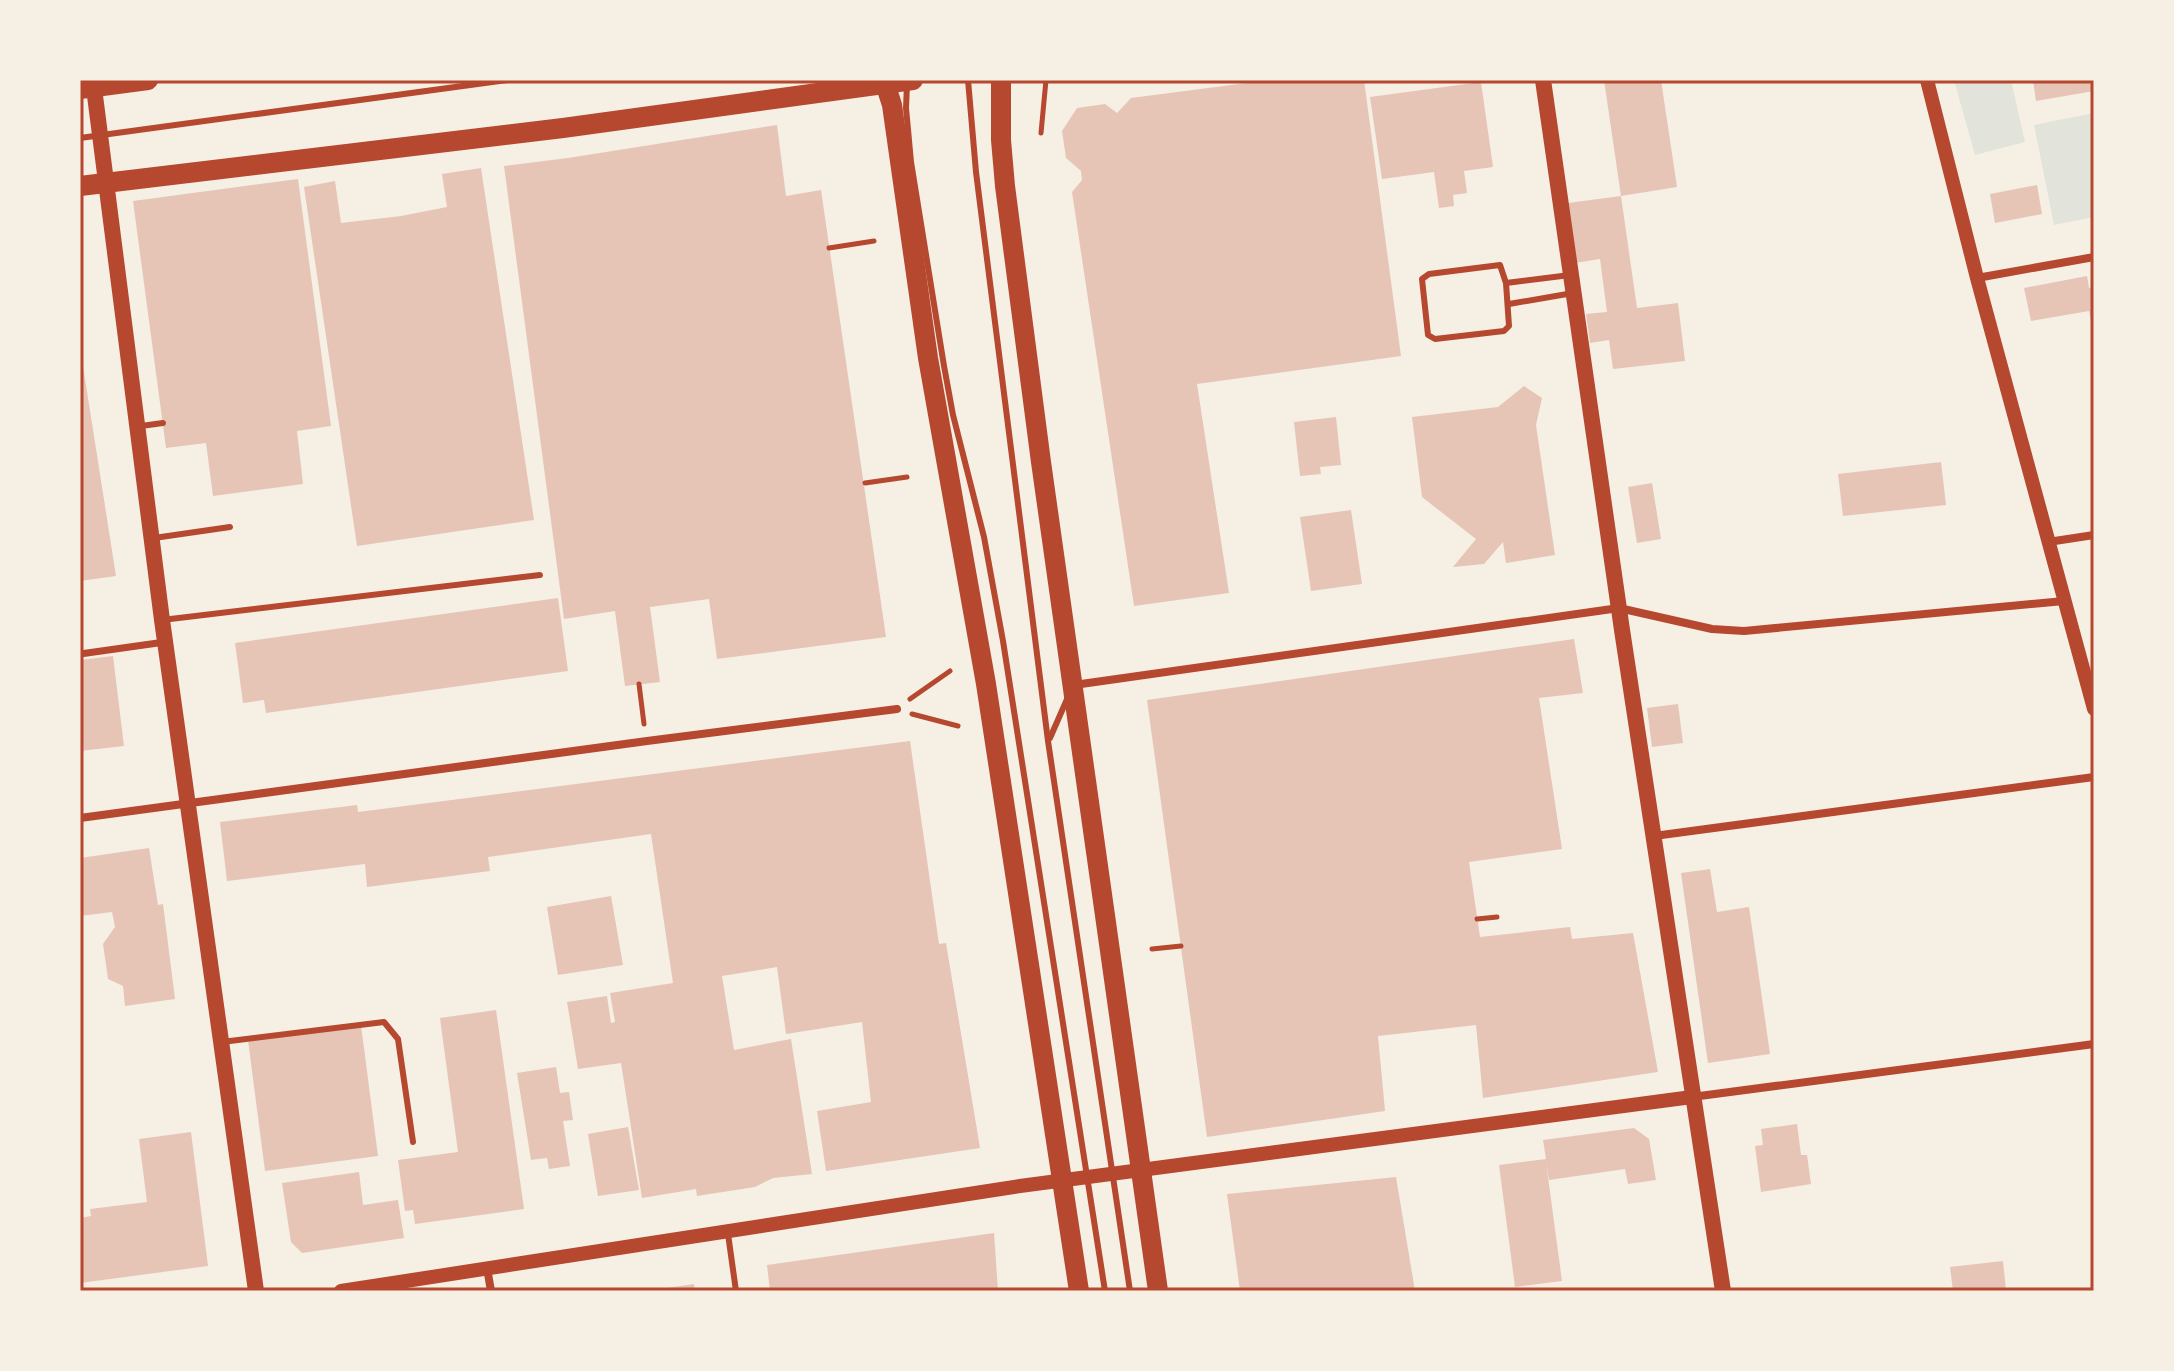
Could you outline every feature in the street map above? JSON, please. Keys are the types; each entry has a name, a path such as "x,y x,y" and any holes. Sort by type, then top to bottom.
{"main road":[{"path":"148,80 89,85 99,135 162,620 256,1291"},
{"path":"80,186 563,128 885,81 910,80"},
{"path":"1001,80 1005,186 1158,1291"},
{"path":"1543,80 1619,608 1723,1291"},
{"path":"885,81 892,105 928,358 986,684 1079,1291"}],"street":[{"path":"1927,80 1977,278 2094,709"},
{"path":"1977,278 2094,257"},
{"path":"2048,542 2094,535"},
{"path":"1073,685 1619,608 1712,629 1744,631 2064,601"},
{"path":"80,654 166,642"},
{"path":"80,818 897,709"},
{"path":"1654,836 2094,777"},
{"path":"341,1291 1063,1180 2094,1044"},
{"path":"487,1267 491,1291"}],"lane":[{"path":"80,138 507,80"},
{"path":"910,80 906,108 911,162 953,415 984,537 1003,641 1105,1291"},
{"path":"968,80 976,172 1048,741 1130,1291"},
{"path":"1500,265 1509,304 1510,320 1504,331 1435,339 1428,335 1422,279 1429,274 1500,265"},
{"path":"1506,283 1570,275"},
{"path":"1509,304 1573,293"},
{"path":"137,427 163,423"},
{"path":"152,539 230,527"},
{"path":"162,620 540,575"},
{"path":"1048,741 1073,685"},
{"path":"222,1042 384,1022 398,1039 413,1142"},
{"path":"728,1230 736,1291"}],"path":[{"path":"1041,133 1046,80"},
{"path":"829,248 874,241"},
{"path":"865,483 907,477"},
{"path":"897,709 950,671"},
{"path":"639,684 647,741"},
{"path":"897,709 958,726"},
{"path":"1477,919 1497,917"},
{"path":"1152,949 1181,946"}],"shaded area":[{"path":"1954,80 2011,80 2025,142 1975,155"},
{"path":"2094,113 2094,217 2054,225 2034,125"}],"building":[{"path":"1270,80 1364,80 1401,356 1197,384 1229,593 1134,606 1072,192 1082,180 1081,171 1066,158 1062,131 1077,108 1105,104 1117,113 1131,98"},
{"path":"1604,80 1661,80 1677,187 1621,196"},
{"path":"2033,80 2094,80 2094,91 2036,101"},
{"path":"1481,82 1493,167 1464,171 1467,193 1453,195 1454,206 1439,208 1434,172 1382,179 1370,97"},
{"path":"777,125 786,196 821,190 886,637 717,659 709,599 650,607 660,682 625,686 615,611 564,619 504,166"},
{"path":"481,168 534,520 357,546 304,187 335,181 341,223 447,207 442,174"},
{"path":"298,179 331,426 297,431 303,484 213,496 206,443 166,448 133,201"},
{"path":"2037,185 2042,214 1995,223 1990,194"},
{"path":"1621,196 1637,308 1678,303 1685,361 1613,369 1609,340 1590,343 1586,314 1607,312 1600,259 1575,263 1568,203"},
{"path":"2087,276 2089,288 2094,287 2094,321 2091,322 2089,311 2031,321 2024,288"},
{"path":"80,347 116,576 80,581"},
{"path":"1524,386 1542,398 1536,425 1555,555 1506,563 1503,542 1484,564 1453,567 1476,539 1422,497 1412,417 1498,407"},
{"path":"1336,417 1341,465 1320,467 1321,474 1300,476 1294,422"},
{"path":"1941,462 1946,505 1843,516 1838,474"},
{"path":"1652,483 1661,539 1637,543 1628,487"},
{"path":"1351,510 1362,584 1311,591 1300,517"},
{"path":"558,598 568,671 266,713 264,700 243,703 235,643"},
{"path":"1574,639 1583,693 1539,698 1562,849 1469,862 1480,937 1570,927 1572,939 1633,933 1658,1072 1483,1098 1476,1025 1378,1036 1385,1111 1207,1137 1147,700"},
{"path":"113,656 124,746 80,751 80,660"},
{"path":"1678,704 1683,743 1652,747 1647,708"},
{"path":"910,741 939,944 946,943 980,1148 826,1171 817,1111 871,1102 862,1022 786,1034 777,967 722,976 734,1050 791,1039 812,1174 773,1178 755,1187 697,1196 696,1189 642,1198 621,1063 578,1069 567,1002 607,996 611,1023 615,1022 610,993 673,983 651,834 488,857 490,871 367,887 365,864 227,881 220,822 357,805 358,812"},
{"path":"149,848 158,905 163,904 175,999 125,1006 123,986 108,979 103,944 115,927 112,912 80,916 80,858"},
{"path":"1710,869 1717,912 1749,907 1770,1054 1708,1063 1681,873"},
{"path":"611,896 623,965 558,975 547,907"},
{"path":"496,1010 524,1209 415,1224 413,1210 405,1211 398,1160 458,1152 440,1018"},
{"path":"361,1025 378,1156 265,1171 248,1040"},
{"path":"556,1067 560,1093 569,1092 573,1120 563,1121 570,1166 549,1169 547,1158 531,1160 517,1073"},
{"path":"1797,1124 1801,1155 1807,1155 1811,1184 1761,1192 1755,1146 1763,1145 1761,1129"},
{"path":"628,1127 639,1190 598,1196 588,1134"},
{"path":"1634,1128 1649,1139 1656,1180 1628,1184 1625,1169 1549,1180 1546,1162 1562,1281 1515,1287 1499,1165 1546,1159 1543,1140"},
{"path":"191,1132 208,1266 80,1283 80,1218 91,1216 90,1209 147,1202 139,1139"},
{"path":"359,1172 363,1205 398,1200 404,1238 302,1253 291,1242 282,1183"},
{"path":"1396,1177 1415,1291 1240,1291 1227,1194"},
{"path":"994,1233 998,1291 770,1291 767,1265"},
{"path":"2003,1261 2006,1291 1953,1291 1950,1267"},
{"path":"694,1284 695,1291 660,1291 660,1289"}]}
